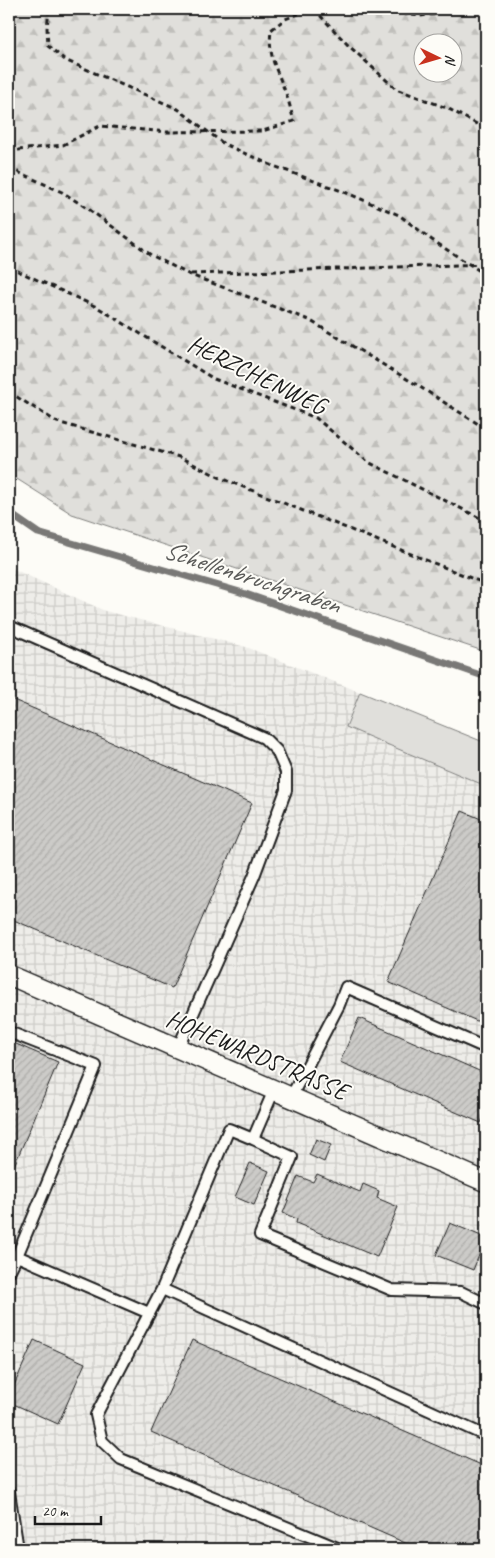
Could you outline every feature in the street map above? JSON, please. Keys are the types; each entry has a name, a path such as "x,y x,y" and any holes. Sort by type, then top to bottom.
{"street":[{"name":"HOHEWARDSTRASSE","path":"9,975 486,1182"}],"lane":[{"path":"9,626 264,738 278,751 286,772 286,790 254,876 178,1048"},
{"path":"291,1097 339,1005 346,986 486,1048"},
{"path":"9,1032 96,1066 9,1272"},
{"path":"253,1139 274,1090"},
{"path":"340,1549 121,1458 102,1441 96,1415 162,1289 230,1129 292,1157 260,1234 392,1290 461,1292 486,1304"},
{"path":"17,1256 149,1313"},
{"path":"162,1289 486,1436"},
{"path":"9,1492 11,1517 18,1549"}],"path":[{"path":"49,9 48,46 65,60 178,109 224,144 271,165 347,193 399,215 432,240 486,275"},
{"path":"9,151 63,145 100,126 167,132 263,132 294,122 285,91 274,66 269,43 271,30 284,19 313,9 348,45 396,89 447,108 486,130"},
{"path":"334,9 342,9"},
{"path":"395,9 405,14 420,16 436,14 436,9"},
{"path":"9,168 62,192 151,255 188,274 309,320 486,429"},
{"path":"188,274 466,263 486,264"},
{"name":"HERZCHENWEG","path":"9,267 97,307 214,379 316,418 368,462 486,521"},
{"path":"9,392 57,422 180,457 221,478 486,584"}],"shaded area":[{"path":"9,567 105,611 246,647 360,692 346,727 486,786 486,1549 9,1549"}],"green space":[{"path":"9,9 486,9 486,652 72,514 9,474"},
{"path":"360,692 486,743 486,786 346,727"}],"building":[{"path":"9,698 252,803 172,988 9,918"},
{"path":"462,811 486,821 486,1025 388,982"},
{"path":"359,1018 486,1074 486,1116 484,1115 481,1123 340,1062"},
{"path":"9,1041 58,1062 9,1178"},
{"path":"316,1139 331,1145 324,1162 309,1155"},
{"path":"250,1163 269,1171 254,1205 235,1197"},
{"path":"317,1174 360,1192 363,1184 379,1191 377,1198 398,1207 377,1257 296,1223 297,1219 283,1213 298,1176 313,1182"},
{"path":"450,1223 486,1238 473,1270 436,1255"},
{"path":"34,1340 85,1363 58,1424 9,1402 9,1397"},
{"path":"192,1340 486,1467 486,1549 419,1549 151,1432"}],"waterway":[{"name":"Schellenbruchgraben","path":"9,513 38,533 240,592 486,677"}]}
